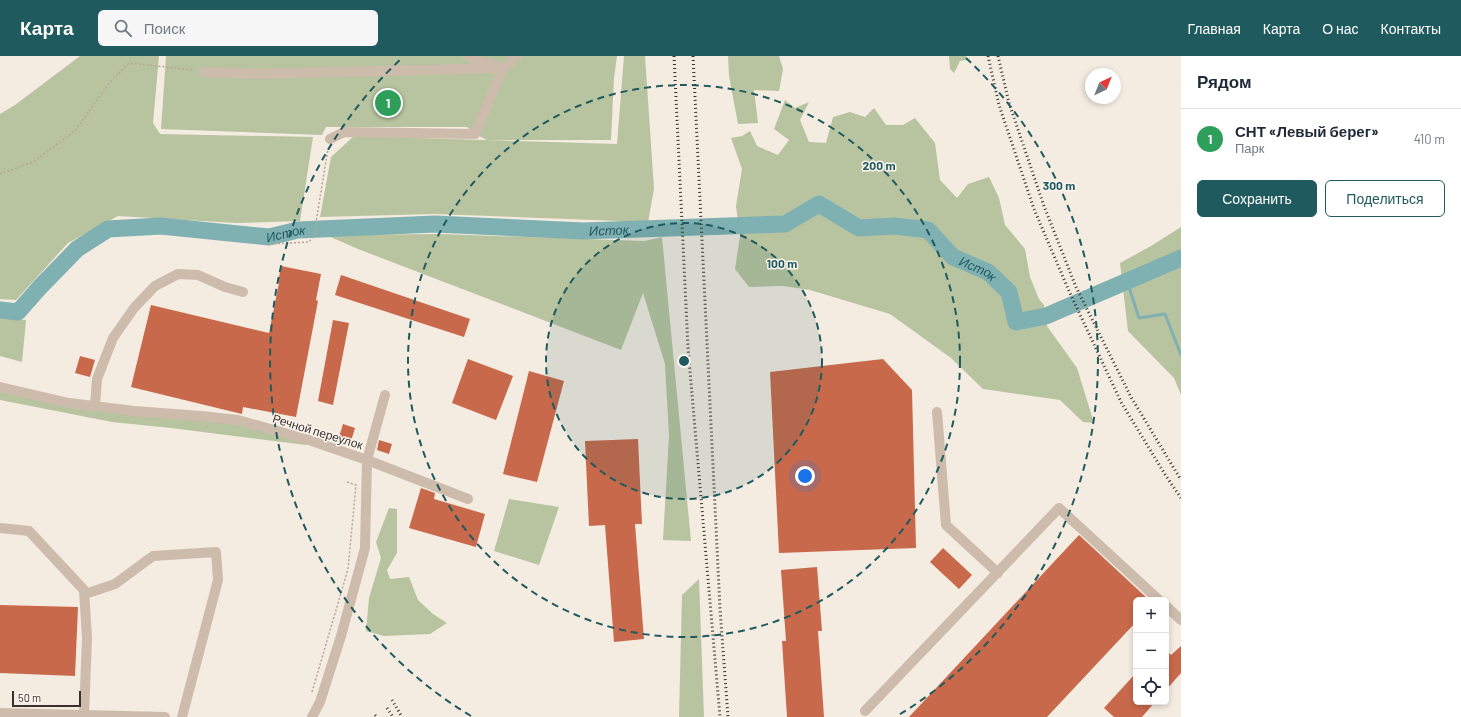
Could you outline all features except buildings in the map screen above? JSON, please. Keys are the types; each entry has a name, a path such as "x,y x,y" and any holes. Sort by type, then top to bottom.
{"street":[{"path":"467,56 503,68"},
{"path":"330,139 344,132 475,134 503,68 517,56"},
{"path":"204,72 256,74 503,68"},
{"path":"94,406 97,379 113,338 134,308 155,286 178,274 198,275 243,292"},
{"name":"Речной переулок","path":"0,386 69,403 134,411 238,420 309,440 367,460 365,548 342,636 320,702 312,717"},
{"path":"385,395 367,460 468,498"},
{"path":"937,412 946,525 998,573"},
{"path":"865,711 1059,508 1156,597"},
{"path":"0,528 29,531 84,590 87,638 84,715"},
{"path":"84,594 115,584 153,556 216,552 218,580 182,717"},
{"path":"1169,609 1181,620"},
{"path":"0,713 165,717"}],"path":[{"path":"0,174 33,162 75,131 110,82 129,63 204,72"},
{"path":"270,244 309,242 317,232 316,222 330,139"},
{"path":"311,695 348,569 356,485 347,482"}],"green space":[{"path":"80,56 159,56 153,123 160,134 313,137 300,221 236,223 118,216 68,243 16,300 0,299 0,114 15,105"},
{"path":"166,56 617,56 614,78 611,140 487,140 475,134 467,127 326,127 322,135 161,129"},
{"path":"624,56 645,56 654,189 648,222 435,214 320,217 331,157 354,136 617,144"},
{"path":"728,56 779,56 783,69 779,91 754,90 758,123 738,124 729,76"},
{"path":"949,56 966,56 967,60 960,61 954,73 950,69"},
{"path":"785,100 795,108 809,102 800,120 809,142 826,143 833,117 850,112 865,117 874,108 886,125 903,125 915,118 935,143 940,180 957,198 968,184 989,177 999,198 1005,225 1025,249 1030,277 1039,299 1044,305 1047,326 1077,368 1094,423 1083,422 1060,400 983,389 951,358 890,314 810,290 783,286 749,287 735,269 740,236 736,206 742,169 731,138 742,136 750,131 757,146 778,155 789,140 774,129"},
{"path":"1181,227 1181,395 1174,378 1128,331 1120,263"},
{"path":"440,234 644,241 662,237 691,541 663,540 669,436 665,364 643,293 621,350 358,249 326,235"},
{"path":"0,318 26,320 22,362 0,356"},
{"path":"0,391 201,416 309,440 306,445 112,422 0,400"},
{"path":"509,499 559,507 539,565 494,551"},
{"path":"389,508 397,509 397,553 387,570 390,579 409,577 418,600 433,614 447,623 430,634 384,636 366,631 369,598 381,558 376,542"},
{"path":"699,579 704,717 679,717 682,595"}],"waterway":[{"name":"Исток","path":"0,310 18,312 77,249 108,229 161,226 269,237 298,230 435,224 583,231 785,224 819,204 859,228 894,226 928,230 953,257 988,272 1009,292 1016,322 1046,316 1181,258"},
{"path":"1127,281 1139,318 1165,314 1181,355"}],"railway":[{"path":"674,56 688,348 720,717"},
{"path":"693,56 720,609 728,717"},
{"path":"988,56 999,105 1034,209 1069,291 1121,402 1181,498"},
{"path":"998,56 1009,103 1044,206 1076,287 1131,397 1181,480"},
{"path":"392,700 402,717"},
{"path":"387,708 393,717"}],"place":[{"name":"СНТ «Левый берег»","path":"388,103"}]}
